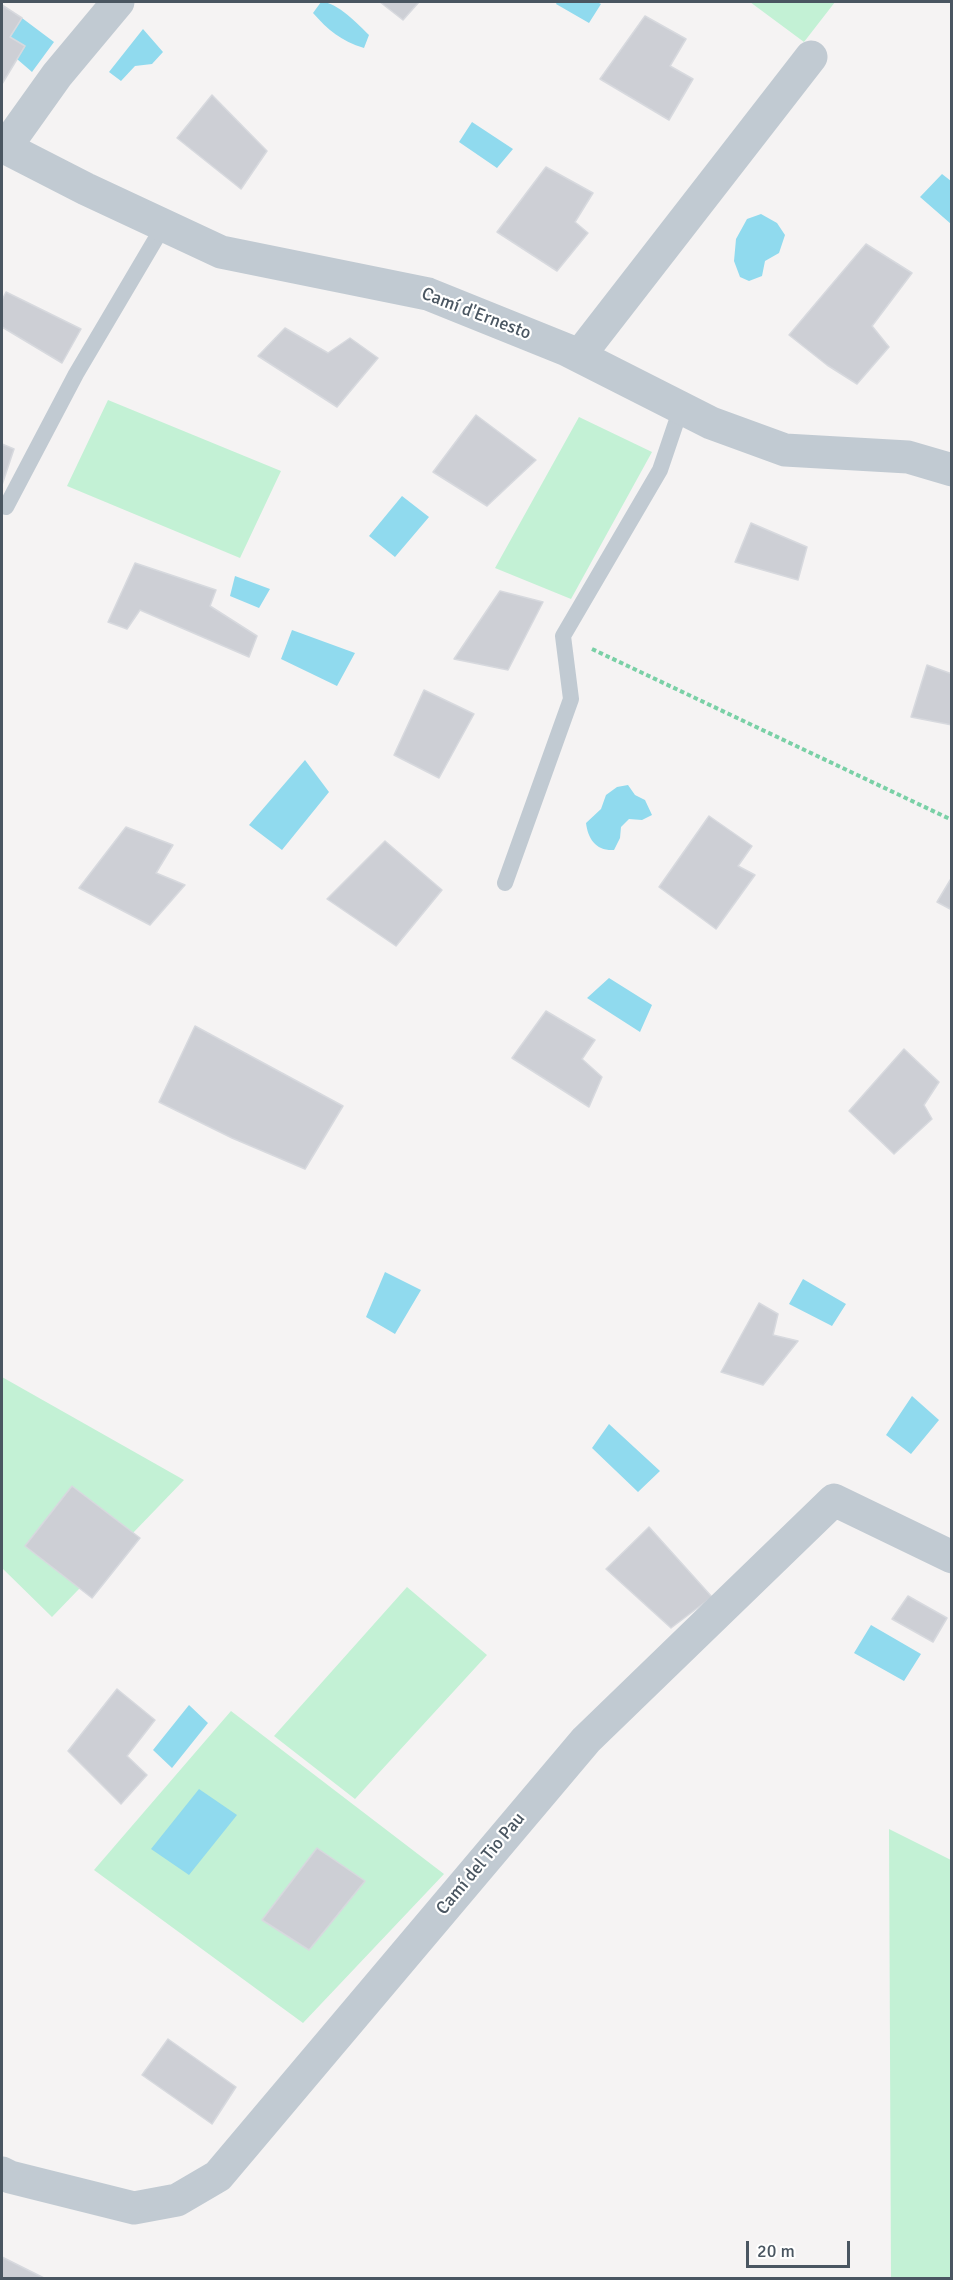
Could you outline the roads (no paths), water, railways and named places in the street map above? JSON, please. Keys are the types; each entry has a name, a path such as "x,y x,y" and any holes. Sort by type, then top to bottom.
{"street":[{"path":"3,147 21,128 57,75 118,2"},
{"path":"579,356 811,57"},
{"name":"Camí d'Ernesto","path":"3,147 86,189 221,252 429,294 579,356 711,423 785,450 908,457 951,470"},
{"name":"Camí del Tio Pau","path":"2,2173 10,2177 134,2208 177,2199 218,2176 586,1740 834,1500 951,1557"}],"lane":[{"path":"6,507 76,374 164,225"},
{"path":"505,883 571,699 562,636 660,470 681,408"}],"water":[{"path":"321,2 340,9 369,35 364,48 330,30 313,13"},
{"path":"557,2 597,2 601,4 589,23 556,4"},
{"path":"22,18 54,42 32,72 17,59 25,46 10,37"},
{"path":"143,29 163,52 152,64 135,66 121,81 109,72"},
{"path":"472,122 513,149 497,168 459,142"},
{"path":"942,174 951,181 951,224 920,197"},
{"path":"761,214 777,223 785,235 779,253 765,261 762,276 749,281 740,277 734,261 736,239 747,219"},
{"path":"402,496 429,517 395,557 369,536"},
{"path":"235,576 270,589 259,608 230,596"},
{"path":"292,630 355,653 337,686 281,659"},
{"path":"305,760 329,792 282,850 249,825"},
{"path":"628,785 635,795 645,800 652,815 642,820 629,819 621,827 620,838 614,850 602,848 591,839 586,823 601,809 606,795 617,787"},
{"path":"609,978 652,1005 640,1032 587,998"},
{"path":"385,1272 421,1290 395,1334 366,1317"},
{"path":"803,1279 846,1304 832,1326 789,1304"},
{"path":"912,1396 939,1420 911,1454 886,1435"},
{"path":"609,1424 660,1471 638,1492 592,1448"},
{"path":"871,1625 921,1654 904,1681 854,1653"},
{"path":"189,1705 208,1723 172,1768 153,1750"},
{"path":"199,1789 237,1815 189,1875 151,1849"}]}
